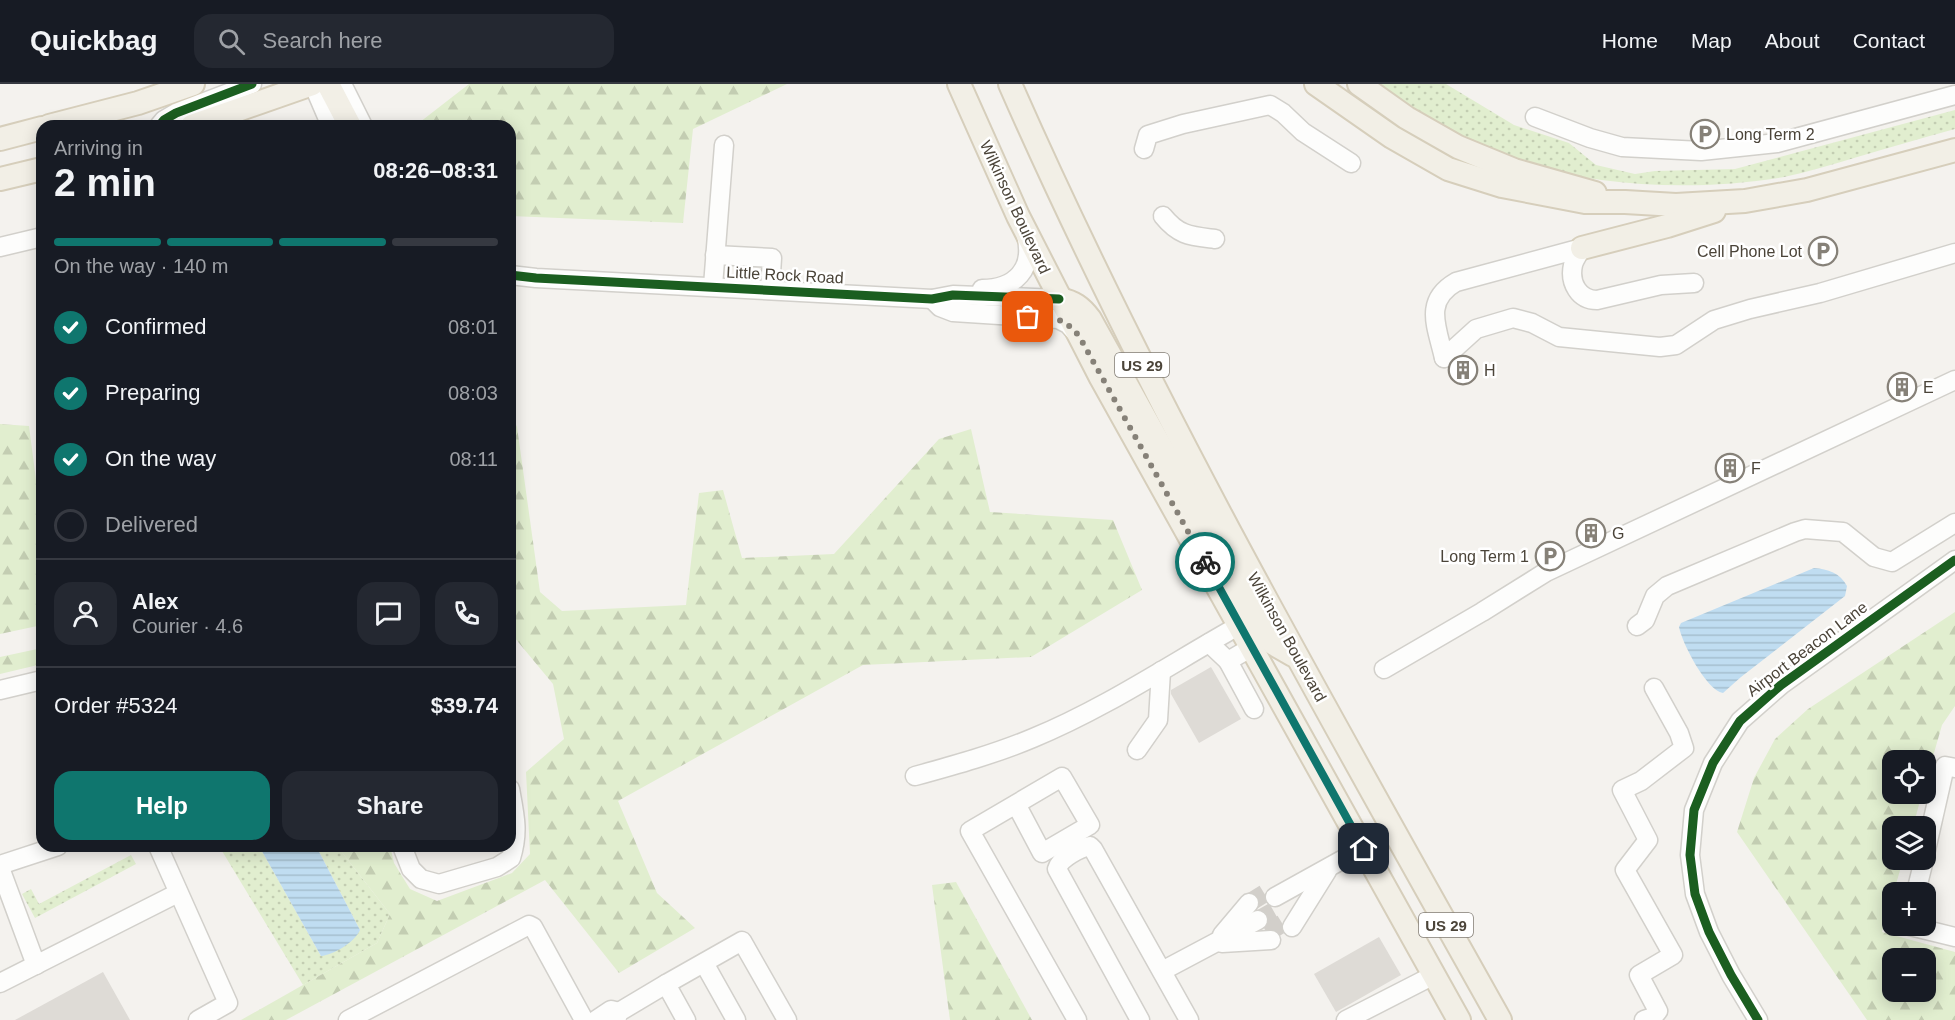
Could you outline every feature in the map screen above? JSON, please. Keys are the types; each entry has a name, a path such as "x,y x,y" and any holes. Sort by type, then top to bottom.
{"main road":[{"path":"72,120 138,103 193,84"},
{"path":"209,120 313,84"},
{"path":"328,84 347,120"},
{"name":"Wilkinson Boulevard","path":"959,84 1059,299 1459,1020"},
{"name":"Wilkinson Boulevard","path":"1010,84 1070,216 1202,482 1500,1020"},
{"path":"1316,84 1392,137 1448,169 1502,186 1585,202 1676,205 1745,201 1807,190 1955,150"},
{"path":"1359,84 1407,118 1458,147 1514,170 1625,202"},
{"path":"0,139 36,130"},
{"path":"0,179 36,170"},
{"path":"1582,248 1667,226 1745,201"},
{"path":"1059,299 1079,306 1090,319 1259,623 1274,644 1281,650 1297,656"}],"street":[{"path":"164,120 176,113 252,84"},
{"path":"313,84 329,120"},
{"path":"342,84 360,120"},
{"path":"1535,117 1590,138 1622,147 1701,151 1778,143 1955,95"},
{"path":"1144,149 1148,135 1270,105 1283,113 1303,132 1351,163"},
{"path":"713,286 724,145"},
{"path":"1163,216 1173,229 1193,237 1215,239"},
{"path":"956,295 966,290 1002,287 1015,280 1023,271 1028,258 1024,228"},
{"path":"0,248 36,239"},
{"path":"1582,248 1573,265 1573,276 1578,292 1589,300 1661,285 1694,283"},
{"path":"1582,248 1448,286 1440,294 1435,304 1436,323 1444,358 1476,329 1514,318 1532,323 1559,337 1671,346 1681,343 1714,320 1820,293 1955,253"},
{"path":"715,255 772,258 770,290"},
{"name":"Little Rock Road","path":"516,276 932,299 956,295 1059,299"},
{"name":"Little Rock Road","path":"932,299 940,307 953,312 1058,319 1068,324 1079,336"},
{"path":"1384,669 1546,572 1955,380"},
{"path":"1637,626 1645,620 1655,596 1667,586 1795,532 1805,529 1843,532 1874,557 1892,561 1955,523"},
{"name":"Airport Beacon Lane","path":"1758,1020 1709,932 1695,894 1690,855 1694,810 1713,763 1740,721 1781,685 1955,560"},
{"path":"915,776 977,759 1035,737 1161,671 1240,625"},
{"path":"1209,643 1228,661 1254,709"},
{"path":"1228,661 1252,647"},
{"path":"1137,750 1158,720 1161,671"},
{"path":"0,690 36,681"},
{"path":"1644,1020 1653,1017 1658,1011 1639,975 1673,955 1625,870 1648,840 1622,790 1641,781 1684,748 1679,733 1654,688"},
{"path":"1934,816 1945,766 1955,768"},
{"path":"1016,804 970,831 1077,1020"},
{"path":"516,820 516,840"},
{"path":"1281,908 1328,869 1394,831"},
{"path":"1140,1020 1057,868 1061,861 1086,847 1090,846 1093,849 1189,1020"},
{"path":"36,965 0,866 40,852"},
{"path":"161,852 228,1002 198,1020"},
{"path":"404,852 411,869 421,879 439,884 497,867 511,858 513,852"},
{"path":"0,983 178,893"},
{"path":"1162,971 1260,921 1215,944"},
{"path":"348,1020 530,925 584,1020"},
{"path":"1936,933 1955,938"},
{"path":"596,1020 611,1010 625,1015 666,984 742,941 787,1020"},
{"path":"704,963 736,1020"},
{"path":"1346,1020 1434,975"},
{"path":"666,984 686,1020"}],"green space":[{"path":"469,84 787,84 693,129 683,223 516,216 516,120 423,120"},
{"path":"1378,84 1446,84 1514,125 1569,143 1596,165 1635,174 1655,171 1735,169 1955,110 1955,129 1784,177 1704,185 1620,182 1537,167 1498,154 1440,126"},
{"path":"0,424 29,426 36,480 36,626 0,634"},
{"path":"516,425 540,592 562,611 686,605 699,493 723,490 742,558 834,554 939,439 971,429 990,512 1113,520 1142,590 1031,657 863,665 618,801 657,893 695,928 619,973 545,880 286,1020 241,1020 377,943 390,914 342,852 391,852 394,863 410,889 437,901 512,873 530,854 526,772 564,739 553,684 516,639"},
{"path":"1955,612 1955,706 1942,725 1935,750 1882,750 1882,804 1919,804 1916,816 1882,816 1882,870 1900,870 1897,882 1882,882 1882,936 1897,936 1955,952 1955,1020 1867,1020 1737,832 1754,778 1775,739 1808,709"},
{"path":"36,649 36,665 0,674 0,657"},
{"path":"223,852 262,852 321,956 360,930 319,852 342,852 390,914 377,943 303,985"},
{"path":"131,855 136,864 35,918 22,894 31,889 39,904"},
{"path":"956,882 1032,1020 950,1020 932,885"}],"water":[{"path":"1814,568 1829,571 1841,578 1847,586 1845,596 1723,693 1716,690 1702,675 1690,654 1681,634 1679,627 1681,623"},
{"path":"262,852 319,852 360,930 349,943 321,956"}],"building":[{"path":"1211,667 1241,719 1199,743 1171,694 1171,690"},
{"path":"1379,937 1401,975 1336,1012 1314,974"},
{"path":"103,972 130,1020 15,1020"}],"tunnel":[{"path":"1249,903 1270,890"},
{"path":"1258,920 1281,907"},
{"path":"1267,933 1288,920"}],"cycle path":[{"path":"164,120 176,113 252,84"},
{"path":"516,276 932,299 953,295 1059,299"},
{"path":"1758,1020 1709,932 1695,894 1690,855 1694,810 1713,763 1740,721 1781,685 1955,560"}],"way so far":[{"path":"1028,317 1058,319 1068,324 1079,336 1205,562"}],"place":[{"name":"Long Term 2","path":"1705,134"},
{"name":"Cell Phone Lot","path":"1823,251"},
{"name":"H","path":"1463,370"},
{"name":"E","path":"1902,387"},
{"name":"F","path":"1730,468"},
{"name":"G","path":"1591,533"},
{"name":"Long Term 1","path":"1550,556"}],"route":[{"path":"1205,562 1364,849"}]}
